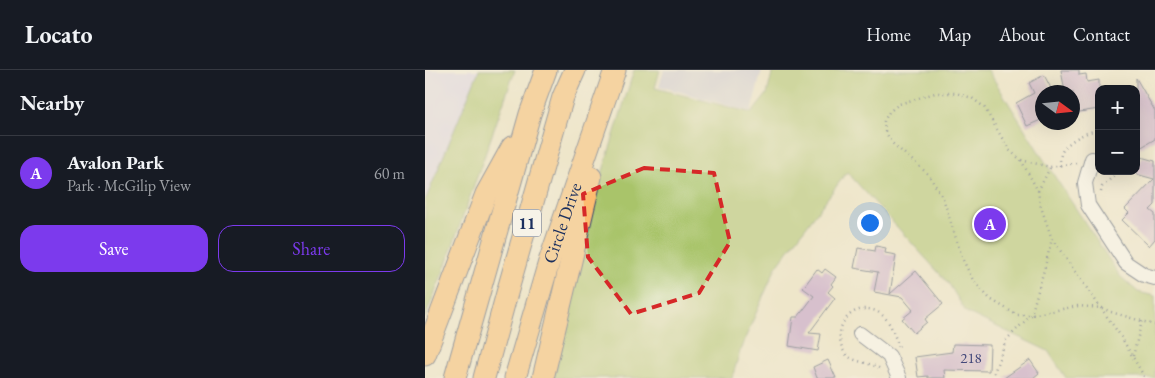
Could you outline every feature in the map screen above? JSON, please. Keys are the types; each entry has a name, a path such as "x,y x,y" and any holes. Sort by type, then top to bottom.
{"highway":[{"name":"11","path":"455,378 530,114 546,70"},
{"name":"11","path":"484,378 563,97 575,70"},
{"path":"543,378 613,76"},
{"name":"Circle Drive","path":"515,378 549,262 613,76"},
{"path":"425,355 486,194 530,114"}],"street":[{"path":"1092,159 1085,183 1088,205 1126,263 1144,275 1155,278"},
{"path":"860,334 889,356 899,378"}],"path":[{"path":"1145,378 1102,308 1052,239 1040,204 1038,191 1021,160 1009,150 984,107 972,98 956,93 935,93 899,104 889,112 884,120 885,131 892,143 928,174 943,198 963,260 973,280 990,299 1017,315 1078,306 1102,308 1155,325"},
{"path":"1021,160 1051,167 1060,166 1063,149 1072,141 1095,131"},
{"path":"1038,191 1051,167"},
{"path":"1101,193 1102,187 1115,175"},
{"path":"992,378 1007,340 1031,314 1052,239"},
{"path":"1133,357 1142,321"}],"highlighted area":[{"path":"644,168 714,173 730,242 699,293 631,314 588,257 583,194"}],"shaded area":[{"path":"425,70 479,70 425,201"},
{"path":"664,70 762,70 751,112 659,86"}],"green space":[{"path":"479,70 515,70 425,318 425,201"},
{"path":"634,70 660,70 655,88 752,113 767,94 773,70 988,70 1120,276 1138,292 1155,296 1155,378 1066,378 1048,351 966,312 949,284 847,172 776,267 741,348 732,378 554,378 598,187"}],"building":[{"path":"1061,70 1079,70 1079,75 1086,74 1087,82 1099,80 1099,85 1095,85 1095,110 1080,112 1080,85 1064,85"},
{"path":"1044,75 1049,85 1035,85 1035,122 1027,126 1016,103 1034,93 1029,83"},
{"path":"1136,78 1155,111 1155,139 1140,148 1140,85 1136,85"},
{"path":"1141,157 1155,161 1155,205 1150,210 1155,214 1155,239 1149,246 1122,220 1129,213 1125,209 1154,179 1140,175"},
{"path":"876,246 886,248 885,253 896,255 890,294 916,271 943,304 925,319 927,322 914,333 902,319 913,310 902,297 874,292 878,272 854,268 858,248 875,251"},
{"path":"817,269 822,273 825,269 836,277 831,284 833,286 828,292 835,298 809,333 821,334 818,351 789,346 793,317 798,317 814,296 803,288"},
{"path":"953,344 990,345 989,371 944,370 945,378 918,377 915,357 952,352"},
{"path":"828,360 836,378 817,378 813,367"},
{"path":"1030,360 1039,373 1033,378 1004,378"}],"place":[{"name":"Avalon Park","path":"990,224"}]}
